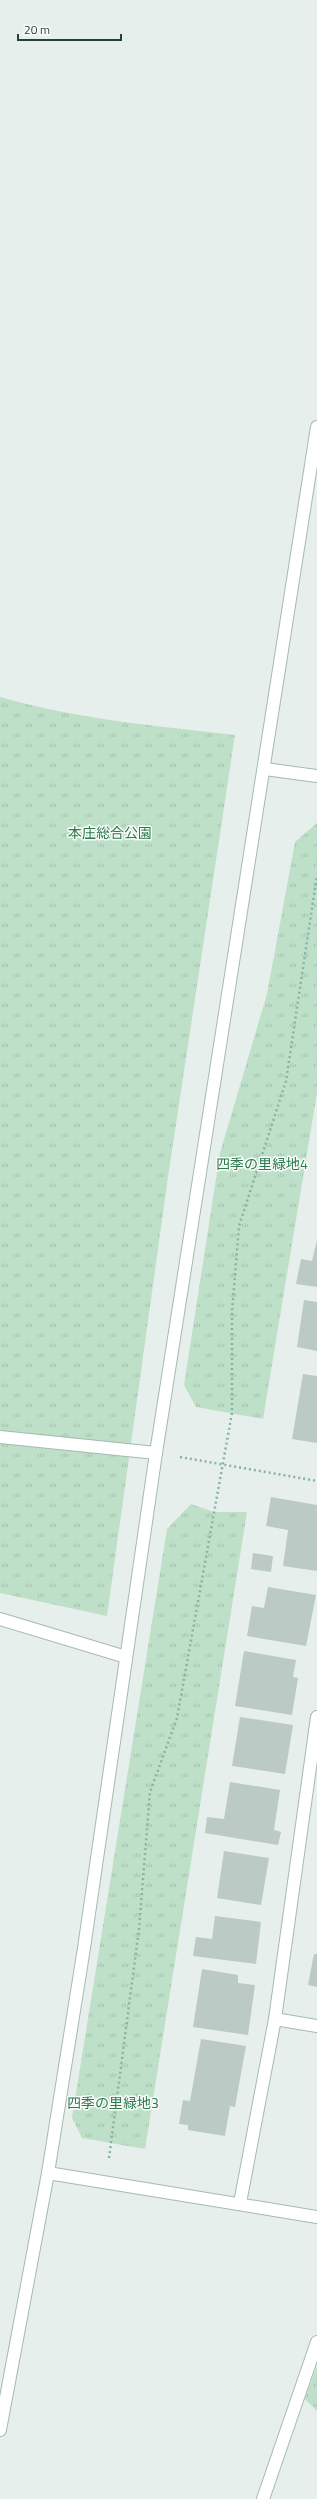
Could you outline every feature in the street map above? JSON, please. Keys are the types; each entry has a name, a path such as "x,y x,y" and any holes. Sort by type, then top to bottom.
{"street":[{"path":"0,2430 48,2173 84,1948 156,1453 265,769 317,427"},
{"path":"265,769 317,776"},
{"path":"0,1437 156,1453"},
{"path":"0,1619 126,1657"},
{"path":"240,2203 275,2019 317,1717"},
{"path":"275,2019 317,2026"},
{"path":"48,2173 240,2203 317,2217"},
{"path":"263,2499 317,2342"}],"path":[{"path":"106,2182 138,1929 150,1792 177,1718 232,1413 232,1312 239,1226 286,1081 317,875"},
{"path":"156,1453 317,1481"}],"green space":[{"name":"本庄総合公園","path":"0,697 58,711 117,721 235,735 168,1177 107,1616 0,1593"},
{"name":"四季の里緑地4","path":"317,823 317,1093 263,1419 196,1407 184,1385 220,1153 267,994 295,842"},
{"name":"四季の里緑地3","path":"191,1504 214,1512 247,1512 145,2149 82,2138 72,2118 167,1529"},
{"path":"317,2366 317,2411 305,2399"}],"building":[{"path":"317,1240 317,1287 296,1284 301,1259 312,1261"},
{"path":"304,1300 317,1302 317,1351 297,1347"},
{"path":"303,1374 317,1376 317,1443 292,1439"},
{"path":"271,1497 317,1505 317,1571 283,1566 288,1530 266,1526"},
{"path":"253,1553 273,1556 271,1572 251,1569"},
{"path":"268,1587 316,1595 306,1646 247,1636 252,1606 264,1608"},
{"path":"244,1651 296,1660 293,1677 298,1678 292,1715 235,1706"},
{"path":"240,1717 293,1725 285,1774 232,1766"},
{"path":"230,1782 280,1790 274,1830 281,1832 278,1845 205,1833 207,1817 224,1819"},
{"path":"224,1851 269,1858 261,1905 217,1898"},
{"path":"215,1916 261,1922 256,1964 193,1956 196,1937 212,1939"},
{"path":"314,1954 317,1954 317,1987 308,1985"},
{"path":"202,1969 238,1975 238,1983 255,1985 248,2035 193,2027"},
{"path":"201,2039 246,2046 235,2107 230,2106 225,2136 188,2130 188,2125 179,2124 183,2100 190,2101"}]}
